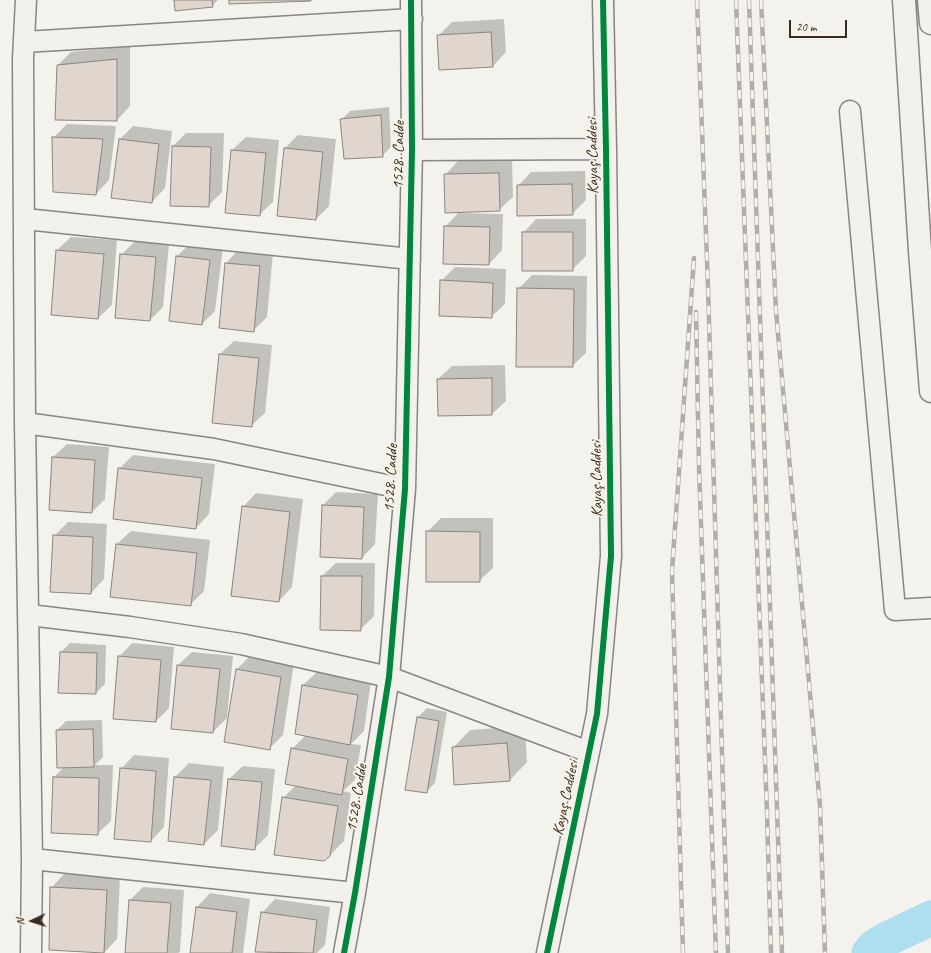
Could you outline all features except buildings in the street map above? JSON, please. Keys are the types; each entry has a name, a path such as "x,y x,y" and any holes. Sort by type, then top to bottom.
{"highway":[{"path":"904,0 920,251 931,391"},
{"path":"929,0 931,23"}],"street":[{"path":"26,0 24,42 25,423 32,859 31,953"},
{"name":"Kayaş Caddesi","path":"547,953 596,714 611,556 603,0"},
{"path":"24,42 412,9"},
{"name":"1528. Cadde","path":"344,953 390,677 405,489 412,150 412,9"},
{"path":"850,111 895,610 931,608"},
{"path":"412,150 606,149"},
{"path":"25,219 410,259"},
{"path":"25,423 214,449 405,489"},
{"path":"29,615 130,627 241,644 390,677 589,752"},
{"path":"32,859 355,893"}],"waterway":[{"path":"869,953 874,947 887,939 931,918"}],"railway":[{"path":"697,0 708,287 728,953"},
{"path":"736,0 771,953"},
{"path":"749,0 782,953"},
{"path":"761,0 776,311 820,806 825,953"},
{"path":"683,953 672,571 694,258"},
{"path":"696,312 699,467 716,953"}],"cycle path":[{"path":"344,953 355,893 389,677 405,489 412,150 411,0"},
{"path":"547,953 597,714 611,556 603,0"}]}
